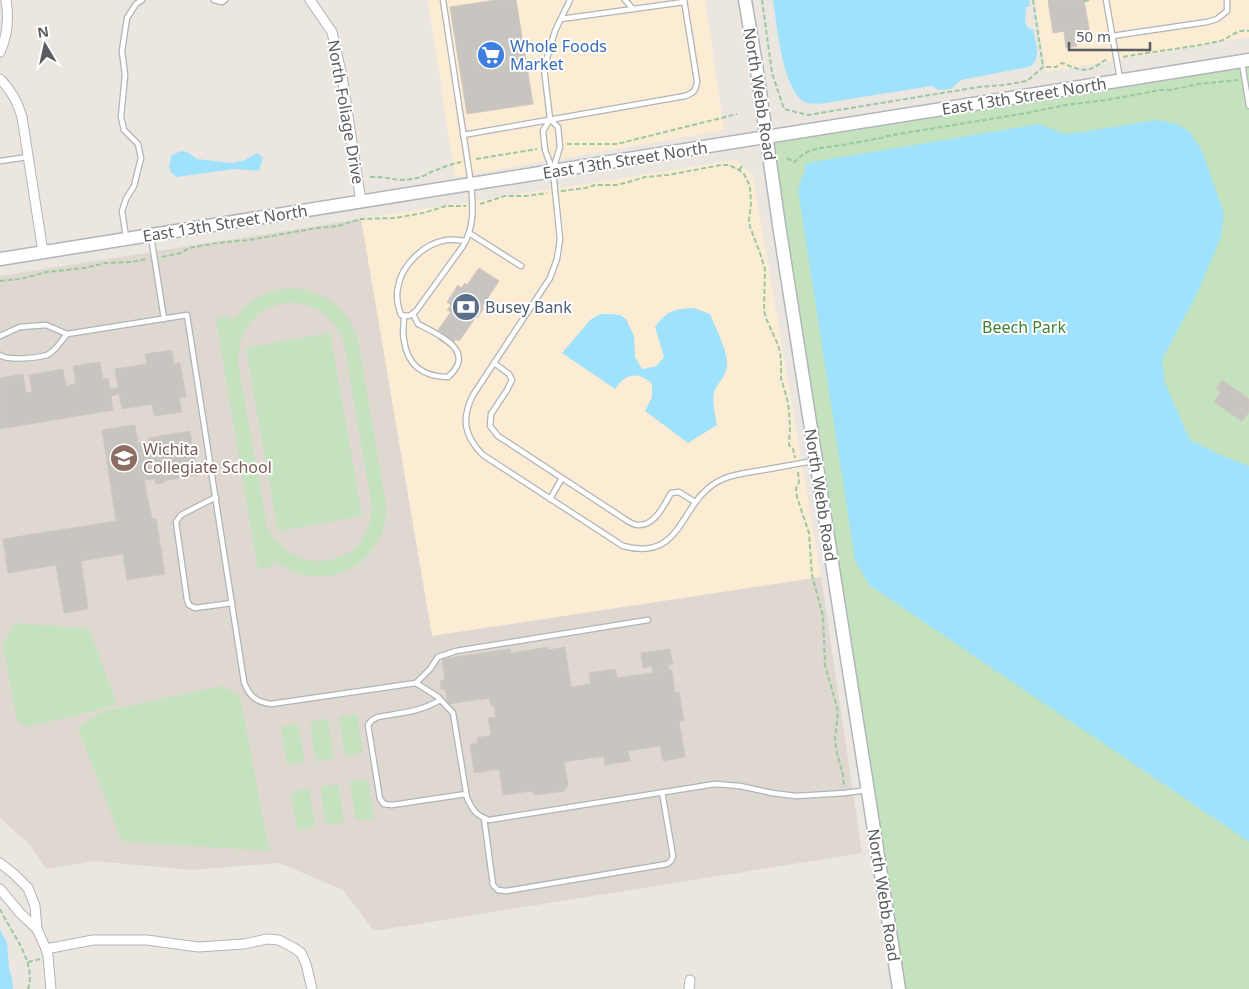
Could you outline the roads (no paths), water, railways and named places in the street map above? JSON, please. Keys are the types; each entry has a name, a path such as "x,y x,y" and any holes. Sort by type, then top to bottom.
{"main road":[{"name":"North Webb Road","path":"745,0 899,989"},
{"name":"East 13th Street North","path":"0,259 1245,61"}],"street":[{"path":"0,52 7,34 6,0"},
{"name":"North Foliage Drive","path":"310,0 332,32 342,76 360,202"},
{"path":"0,79 9,89 20,109 44,252"},
{"path":"0,863 28,888 35,906 38,929 48,956 51,989"},
{"path":"0,889 20,913 38,929"},
{"path":"46,949 93,940 147,940 198,947 244,944 267,939 279,940 301,953 306,964 312,989"}],"lane":[{"path":"126,239 122,211 134,186 141,158 138,144 124,130 121,117 125,75 122,51 127,18 136,4 142,0"},
{"path":"214,0 222,2 225,0"},
{"path":"443,0 471,184 473,214 470,233 466,240 420,307 409,316 401,315 397,289 399,281 417,255 426,247 440,241 451,239 466,240"},
{"path":"570,0 555,31 544,68 550,119 543,131 545,150 553,171 560,239 557,259 550,278 467,406 465,417 467,432 476,448 483,455 623,546 644,549 664,544 708,487 724,478 816,461"},
{"path":"625,0 632,9"},
{"path":"1106,0 1120,81"},
{"path":"1112,36 1217,19 1227,11 1227,0"},
{"path":"464,135 692,93 696,89 697,81 684,1 561,19"},
{"path":"1245,61 1244,79 1249,106"},
{"path":"550,119 558,127 560,147 553,171"},
{"path":"0,161 28,157"},
{"path":"470,233 521,266"},
{"path":"151,235 164,319"},
{"path":"404,316 403,339 413,364 431,375 448,377 456,370 459,358 453,344 418,324 413,314"},
{"path":"0,336 20,327 46,325 67,334 187,315 244,682 247,691 263,703 271,704 416,684 438,657 456,651 648,620"},
{"path":"0,355 4,358 21,359 47,355 55,349 67,334"},
{"path":"494,363 509,374 512,380 491,414 490,426 498,436 636,525 646,524 656,517 672,493 679,492 695,502"},
{"path":"550,499 562,478"},
{"path":"216,498 181,515 176,522 187,600 189,605 195,608 232,603"},
{"path":"416,684 440,700 453,713 466,794 471,807 480,817 489,820 715,784 740,786 796,796 868,790"},
{"path":"440,700 429,707 378,717 368,725 380,799 384,804 392,805 466,794"},
{"path":"484,818 493,885 498,890 506,891 667,864 673,856 662,792"}],"water":[{"path":"773,0 1029,0 1030,7 1026,7 1025,22 1029,29 1033,29 1036,60 1029,67 961,80 951,89 939,90 931,86 819,104 807,103 799,97 786,73"},
{"path":"1157,120 1177,124 1190,132 1202,151 1224,213 1221,237 1196,296 1162,360 1165,383 1190,440 1249,466 1249,842 869,585 855,560 798,190 807,163 1039,124 1064,134"},
{"path":"181,151 189,153 197,159 232,163 245,160 257,153 263,158 259,171 235,169 176,177 170,171 169,165 172,155"},
{"path":"694,308 710,314 724,347 727,366 725,374 714,393 717,425 688,443 645,411 652,397 652,384 647,380 637,376 628,377 615,389 562,353 590,320 600,314 620,315 626,319 634,336 635,357 642,369 656,366 664,357 655,327 664,317 672,312"},
{"path":"0,929 7,943 13,989 0,989"}],"place":[{"name":"Whole Foods Market","path":"491,55"},
{"name":"Busey Bank","path":"466,307"},
{"name":"Wichita Collegiate School","path":"124,458"}],"park label":[{"name":"Beech Park","path":"1024,327"}]}
